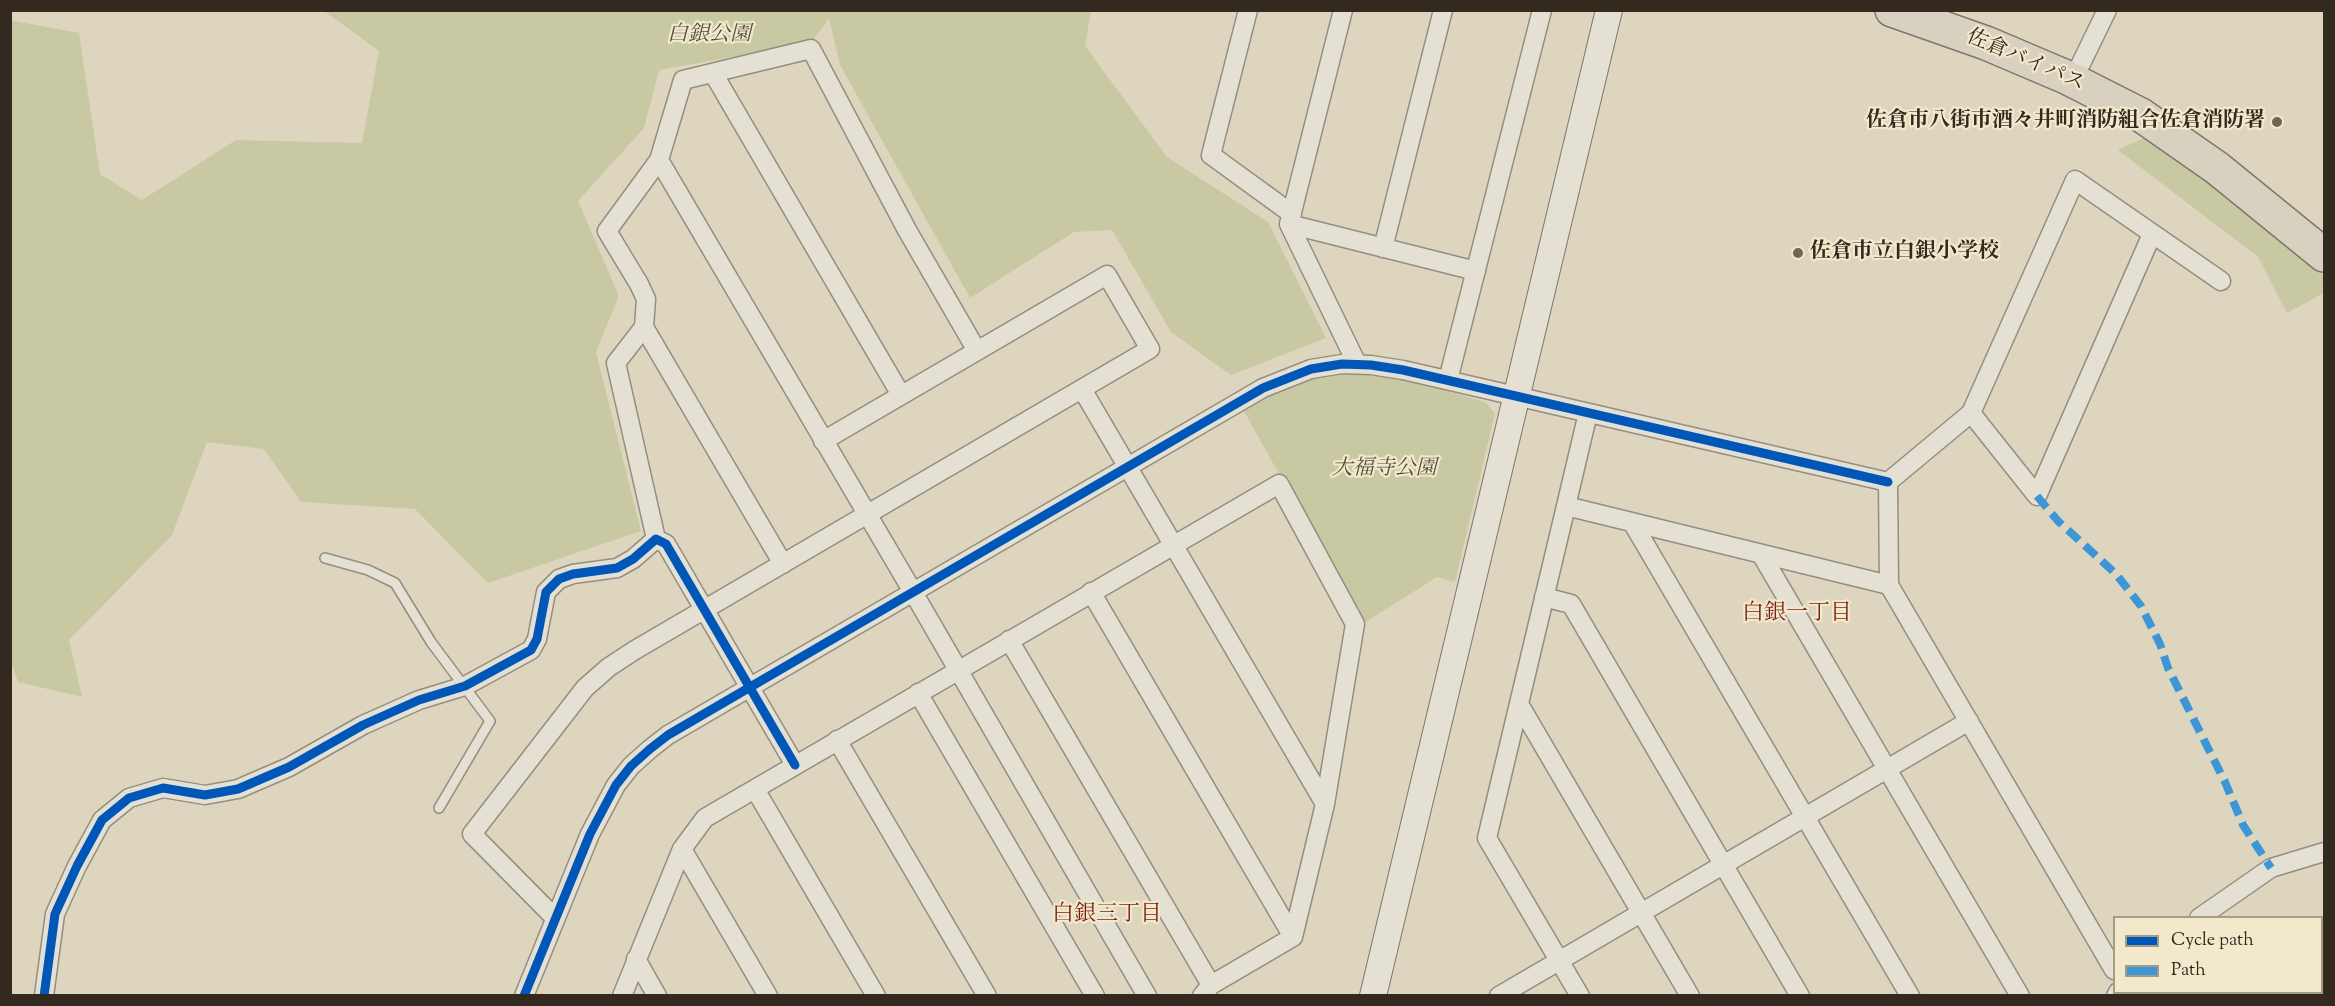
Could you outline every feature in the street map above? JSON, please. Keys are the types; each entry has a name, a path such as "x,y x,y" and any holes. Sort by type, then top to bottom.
{"highway":[{"name":"佐倉バイパス","path":"1892,10 1986,43 2073,80 2141,115 2208,161 2325,255"}],"street":[{"path":"1248,10 1211,155 1291,219 1383,248 1476,271"},
{"path":"1343,10 1291,219 1357,364"},
{"path":"1383,248 1443,10"},
{"path":"1449,380 1542,10"},
{"path":"1373,996 1609,10"},
{"path":"2073,80 2107,10"},
{"path":"656,539 616,363 644,327 646,299 607,231 659,160 683,80 812,49 907,230 977,351"},
{"path":"713,73 901,396"},
{"path":"659,160 914,592 1147,996"},
{"path":"1888,482 1971,413 2074,180 2221,281"},
{"path":"1971,413 2037,496 2152,234"},
{"path":"555,918 472,834 585,688 609,667 704,610 1150,349 1107,275 823,441"},
{"path":"644,327 783,564"},
{"path":"524,996 590,834 616,785 631,766 668,735 1263,388 1311,369 1357,364 1403,370 1888,482"},
{"path":"1082,389 1325,804"},
{"path":"1580,996 1487,838 1588,413"},
{"path":"1888,482 1889,585 2113,967"},
{"path":"622,996 682,849 705,818 837,740 1173,544 1279,484 1355,624 1325,804 1293,937 1206,990 1009,640"},
{"path":"1566,506 1889,585"},
{"path":"1632,522 1910,996"},
{"path":"656,539 666,544 795,765"},
{"path":"44,996 55,914 102,820 129,798 163,788 205,795 238,789 289,767 363,725 419,700 465,686 531,650 537,639 546,592 559,579 573,574 617,568 639,555 656,539"},
{"path":"1761,554 2020,996"},
{"path":"1091,592 1293,937"},
{"path":"1544,597 1571,604 1800,996"},
{"path":"918,693 1095,996"},
{"path":"1519,704 1690,996"},
{"path":"1499,996 1969,721"},
{"path":"837,740 987,996"},
{"path":"754,789 876,996"},
{"path":"682,849 768,996"},
{"path":"2202,916 2271,868 2325,852"},
{"path":"636,959 657,996"}],"lane":[{"path":"325,558 368,570 394,583 431,642 490,721 439,808"}],"green space":[{"name":"白銀公園","path":"324,11 1091,11 1085,46 1167,157 1268,222 1326,338 1231,375 1171,332 1112,230 1074,232 970,298 840,65 829,18 811,43 659,70 644,128 578,201 619,296 596,352 641,531 488,583 415,509 301,502 264,449 207,442 172,535 69,640 82,697 18,682 10,659 10,20 79,33 100,174 142,200 236,140 362,143 379,51"},
{"path":"2150,135 2324,276 2324,293 2287,313 2258,257 2118,150"},
{"name":"大福寺公園","path":"1341,373 1377,373 1408,379 1485,402 1495,413 1455,582 1437,577 1362,624 1244,411 1275,393 1313,378"}],"marked path":[{"path":"2037,496 2058,521 2116,574 2141,606 2160,644 2168,668 2225,782 2243,825 2271,868"}],"cycle path":[{"path":"524,996 590,834 616,785 631,766 650,749 668,735 1263,388 1311,369 1342,364 1371,365 1403,370 1888,482"},
{"path":"44,996 55,914 102,820 129,798 163,788 205,795 238,789 289,767 363,725 419,700 465,686 531,650 537,639 546,592 559,579 573,574 617,568 633,559 656,539 666,544 795,765"}],"place":[{"name":"佐倉市八街市酒々井町消防組合佐倉消防署","path":"2277,122"},
{"name":"佐倉市立白銀小学校","path":"1798,253"}],"district":[{"name":"白銀一丁目","path":"1797,615"},
{"name":"白銀三丁目","path":"1107,916"}]}
